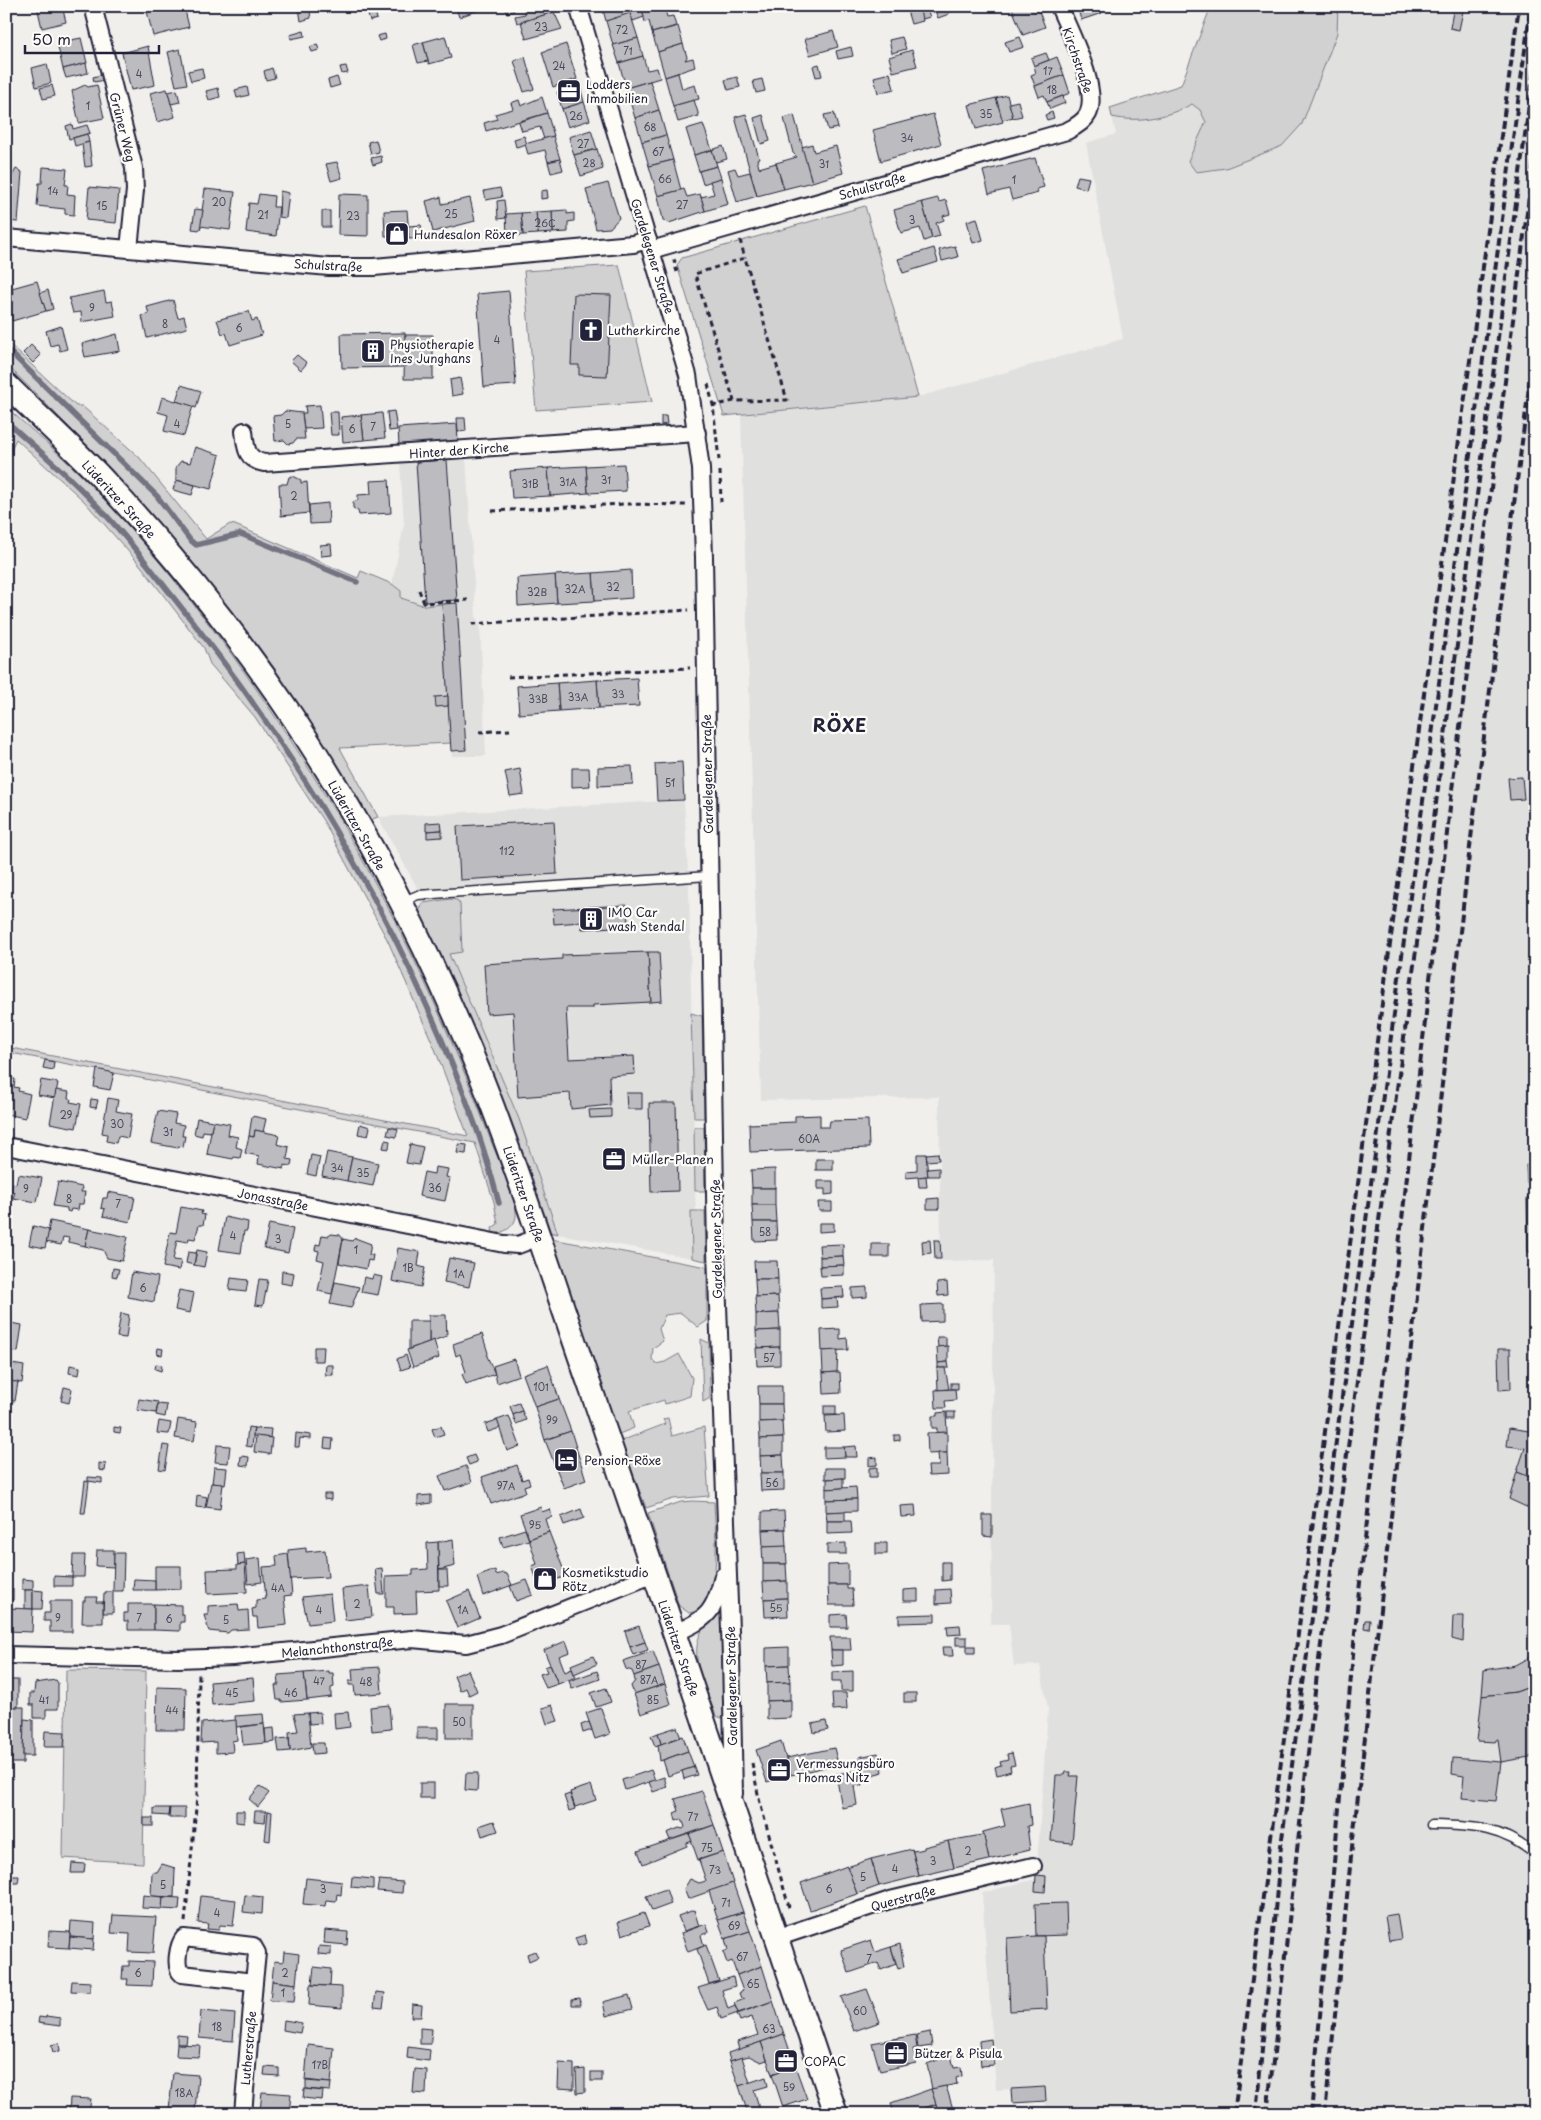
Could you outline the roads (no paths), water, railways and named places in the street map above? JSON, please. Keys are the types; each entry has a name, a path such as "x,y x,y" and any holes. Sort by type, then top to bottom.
{"main road":[{"name":"Lüderitzer Straße","path":"6,384 97,473 171,556 246,652 298,725 364,834 401,902 440,983 483,1081 539,1237 675,1633 734,1812 785,1935 836,2114"}],"street":[{"name":"Grüner Weg","path":"93,6 134,168 135,190 129,249"},
{"name":"Gardelegener Straße","path":"578,6 688,375 697,433 703,505 717,1261 734,1812"},
{"name":"Kirchstraße","path":"1059,6 1090,86 1092,100 1088,115"},
{"name":"Schulstraße","path":"6,238 329,266 374,267 633,244 650,245 1067,131 1080,124 1088,115"},
{"name":"Hinter der Kirche","path":"244,431 247,454 254,461 264,463 697,433"},
{"name":"Jonasstraße","path":"6,1146 504,1244 518,1245 539,1237"},
{"name":"Gardelegener Straße","path":"675,1633 706,1617 716,1599 727,1560"},
{"name":"Melanchthonstraße","path":"6,1655 199,1659 233,1658 412,1639 466,1644 483,1641 654,1574"},
{"name":"Querstraße","path":"785,1935 890,1900 1033,1866"},
{"name":"Lutherstraße","path":"243,2114 257,1953 253,1946 184,1938 180,1945 178,1968 182,1974 254,1982"}],"lane":[{"path":"401,902 418,895 709,876"},
{"path":"1430,1825 1473,1826 1491,1829 1514,1840 1535,1855"}],"waterway":[{"path":"6,348 157,496 190,540 196,545 241,534 357,582"},
{"path":"6,421 79,488 131,544 223,662 309,787 385,919 418,987 449,1056 476,1127 499,1203"}],"railway":[{"path":"1234,2114 1406,824 1519,6"},
{"path":"1256,2114 1281,1846 1531,6"},
{"path":"1267,2114 1317,1674 1535,60"},
{"path":"1311,2114 1358,1600 1454,773 1535,151"},
{"path":"1325,2114 1352,1847 1472,830 1535,341"}],"place":[{"name":"Lodders Immobilien","path":"569,91"},
{"name":"Hundesalon Röxer","path":"397,234"},
{"name":"Lutherkirche","path":"591,330"},
{"name":"Physiotherapie Ines Junghans","path":"373,351"},
{"name":"IMO Car wash Stendal","path":"591,919"},
{"name":"Müller-Planen","path":"614,1159"},
{"name":"Pension-Röxe","path":"566,1460"},
{"name":"Kosmetikstudio Rötz","path":"545,1579"},
{"name":"Vermessungsbüro Thomas Nitz","path":"779,1770"},
{"name":"Bützer & Pisula","path":"896,2053"},
{"name":"COPAC","path":"786,2061"}],"district":[{"name":"RÖXE","path":"840,724"}]}
